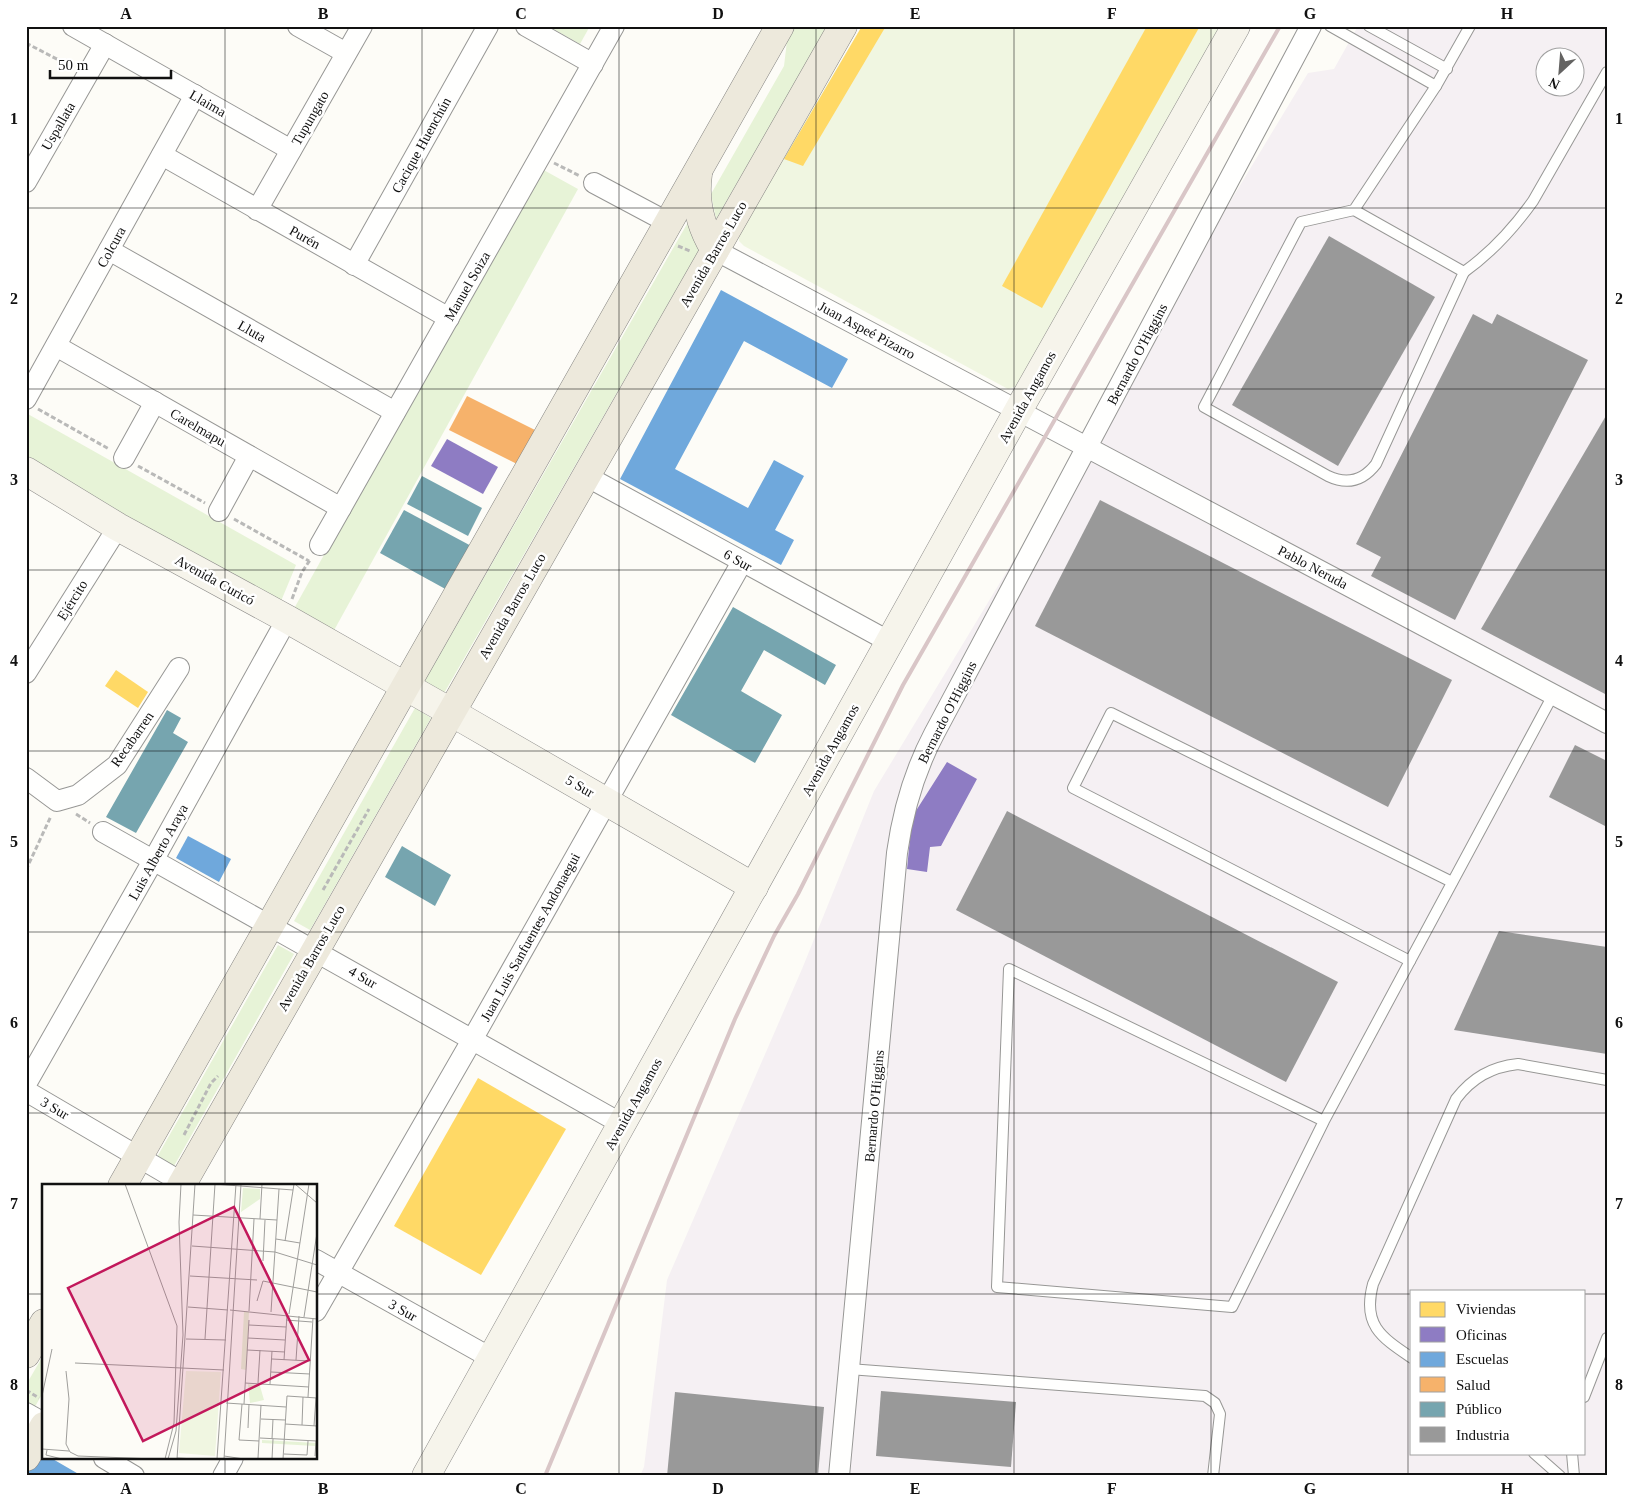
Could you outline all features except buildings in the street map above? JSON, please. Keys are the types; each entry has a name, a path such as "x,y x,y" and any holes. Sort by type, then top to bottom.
{"main road":[{"path":"123,1184 780,26"},
{"name":"Avenida Barros Luco","path":"185,1184 315,951 843,26"},
{"path":"699,170 697,182 698,207 712,255"},
{"path":"26,1354 42,1326"},
{"path":"26,1457 42,1429"}],"street":[{"name":"Llaima","path":"73,26 291,150"},
{"path":"298,26 346,53"},
{"name":"Tupungato","path":"257,210 362,26"},
{"name":"Cacique Huenchún","path":"354,264 488,26"},
{"path":"526,26 593,64"},
{"name":"Manuel Soiza","path":"314,553 614,26"},
{"name":"Avenida Angamos","path":"426,1476 1018,411 1236,26"},
{"name":"Bernardo O'Higgins","path":"839,1476 897,853 906,803 913,779 926,749 1311,26"},
{"name":"Uspallata","path":"26,182 105,44"},
{"name":"Colcura","path":"30,403 56,346 195,96"},
{"name":"Purén","path":"162,156 448,318"},
{"path":"594,183 665,230"},
{"name":"Lluta","path":"109,250 395,412"},
{"name":"Juan Aspeé Pizarro","path":"712,255 1018,411"},
{"name":"Carelmapu","path":"56,346 341,508"},
{"path":"124,458 155,402"},
{"name":"Pablo Neruda","path":"1018,411 1607,723"},
{"path":"219,511 249,456"},
{"name":"Avenida Curicó","path":"26,471 118,527 406,686"},
{"name":"6 Sur","path":"586,476 890,642"},
{"name":"Ejército","path":"26,673 118,527"},
{"name":"Juan Luis Sanfuentes Andonaegui","path":"318,1308 472,1040 742,562"},
{"name":"Luis Alberto Araya","path":"26,1084 154,860 287,619"},
{"name":"Recabarren","path":"57,801 78,795 117,764 179,668"},
{"name":"5 Sur","path":"406,686 754,887"},
{"path":"26,778 57,801"},
{"name":"4 Sur","path":"103,832 622,1124"},
{"name":"3 Sur","path":"26,1091 182,1184"},
{"name":"3 Sur","path":"318,1261 491,1358"},
{"path":"26,1413 42,1424"},
{"path":"107,1460 134,1476"},
{"path":"222,1476 231,1460"}],"lane":[{"path":"1330,26 1436,86"},
{"path":"1369,26 1447,69"},
{"path":"1354,210 1447,69 1470,26"},
{"path":"1464,272 1354,210 1301,222 1204,407 1335,479 1349,481 1364,477 1376,464 1464,272 1494,248 1522,218 1607,72"},
{"path":"1324,1121 1009,969 997,1287 1232,1307 1324,1121 1552,695"},
{"path":"1410,961 1073,788 1111,713 1452,882"},
{"path":"1410,1357 1379,1333 1370,1314 1370,1294 1456,1100 1471,1082 1480,1075 1505,1065 1518,1064 1607,1080"},
{"path":"1586,1392 1607,1338"},
{"path":"849,1369 1205,1396 1215,1403 1220,1414 1213,1476"},
{"path":"1535,1454 1560,1476"},
{"path":"1572,1454 1574,1476"}],"path":[{"path":"26,43 87,75"},
{"path":"540,156 594,183"},
{"path":"665,230 712,255"},
{"path":"30,403 219,511 314,553"},
{"path":"287,619 289,606 302,572"},
{"path":"26,870 57,801 103,832"},
{"path":"26,1390 42,1400"}],"shaded area":[{"path":"1358,26 1607,26 1607,1476 640,1476 644,1467 667,1280 802,969 874,791 1308,73 1334,69"}],"green space":[{"path":"548,26 590,26 580,44"},
{"path":"796,26 828,26 716,219 711,194 784,66 787,41"},
{"path":"862,26 1222,26 1017,386 1008,389 744,246 739,241 739,234"},
{"path":"540,168 578,189 332,634 291,614"},
{"path":"687,224 707,236 443,695 423,684"},
{"path":"26,413 296,565 279,606 26,460"},
{"path":"415,708 431,718 310,930 294,921"},
{"path":"278,945 294,954 174,1166 157,1157"},
{"path":"42,1357 42,1394 33,1410 26,1406 26,1385"}],"railway":[{"path":"545,1476 735,1019 774,936 798,894 903,685 1280,26"}]}
